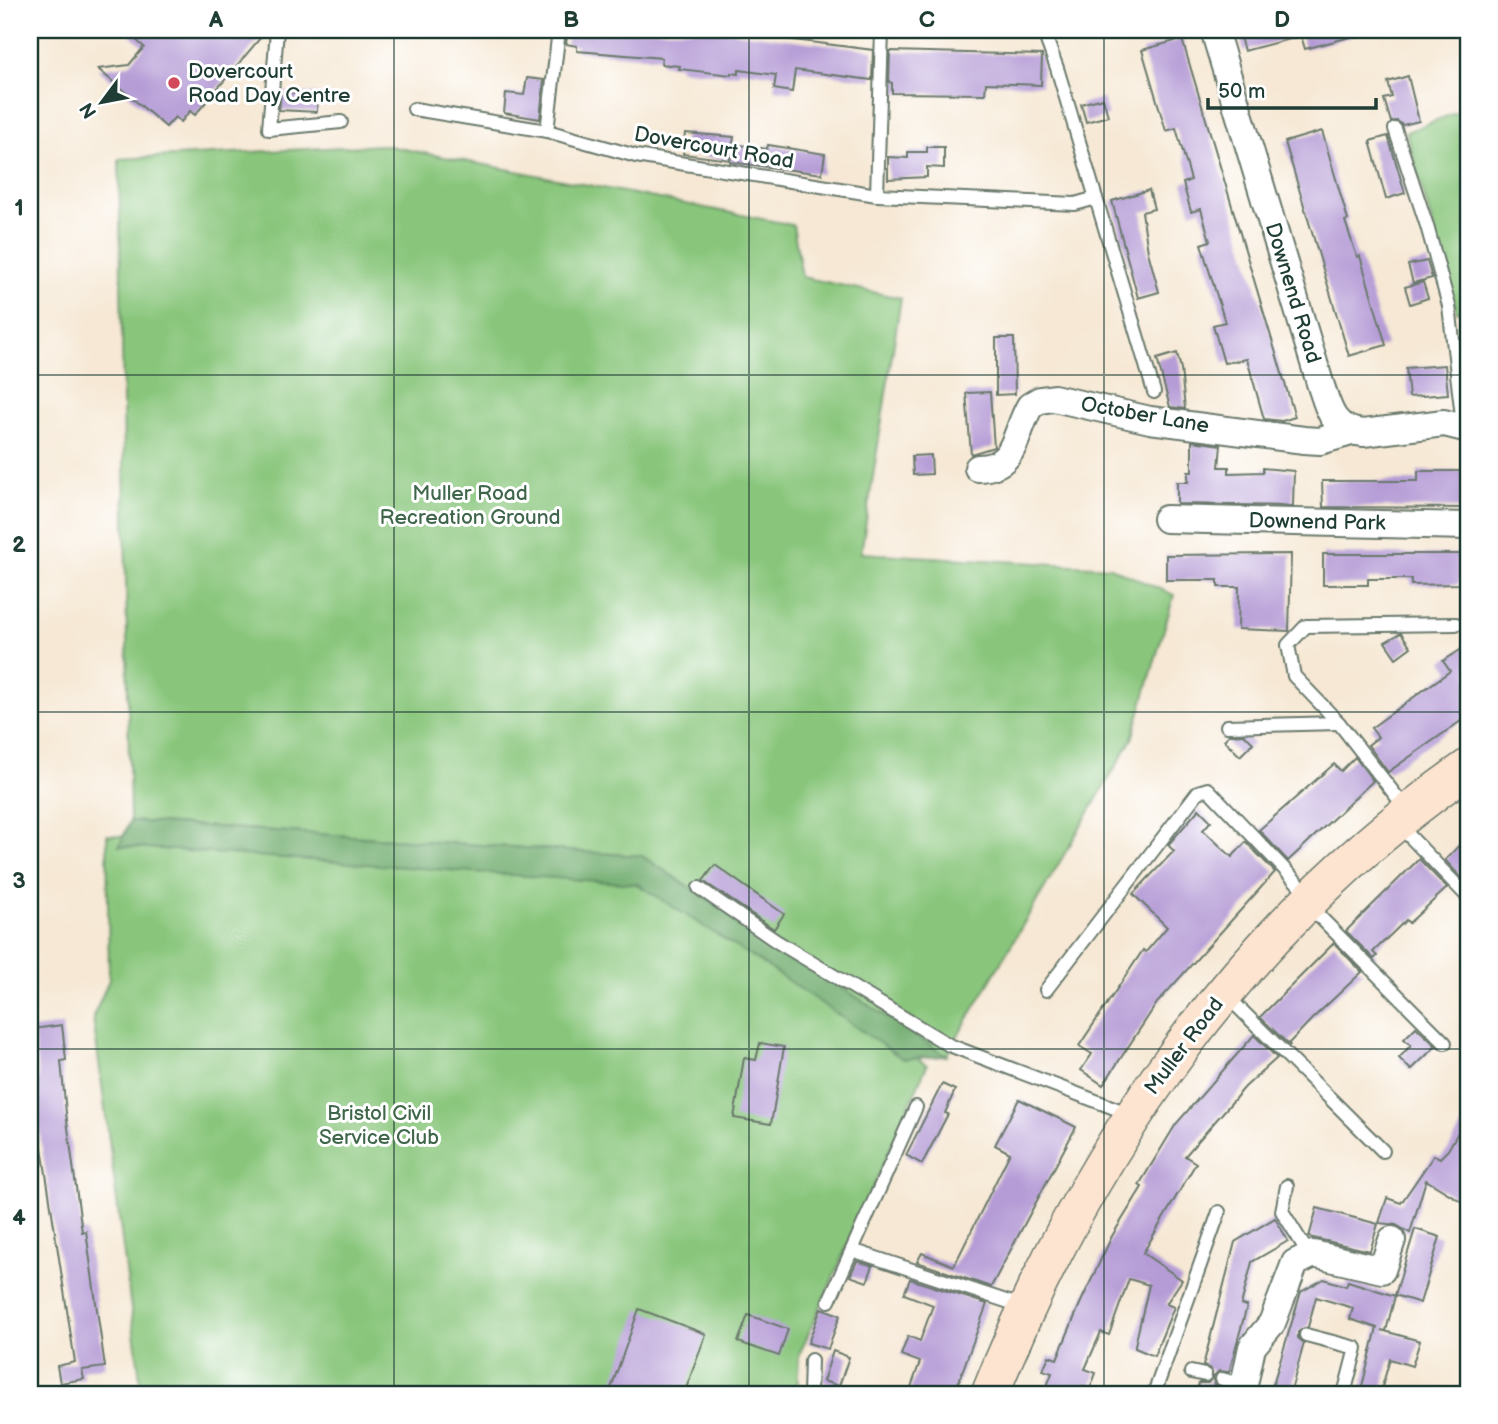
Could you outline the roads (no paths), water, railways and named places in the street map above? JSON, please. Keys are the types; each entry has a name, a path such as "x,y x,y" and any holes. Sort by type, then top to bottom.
{"main road":[{"name":"Muller Road","path":"993,1394 1057,1243 1132,1115 1224,993 1308,899 1403,818 1468,768"}],"street":[{"name":"Downend Road","path":"1214,30 1327,404 1336,424 1351,432"},
{"name":"October Lane","path":"978,468 995,467 1009,458 1030,406 1047,398 1150,420 1304,440 1320,441 1351,432"},
{"path":"1351,432 1363,433 1444,423 1466,427"},
{"name":"Downend Park","path":"1166,519 1468,526"},
{"path":"1236,1386 1252,1347 1278,1328 1295,1263 1310,1256 1382,1270 1392,1240"}],"lane":[{"path":"277,30 269,129 341,122"},
{"path":"547,131 559,30"},
{"path":"877,195 882,30"},
{"path":"1042,30 1154,392"},
{"name":"Dovercourt Road","path":"414,109 547,131 636,156 877,195 1075,204 1096,198"},
{"path":"1395,129 1427,226 1449,306 1466,427"},
{"path":"1456,624 1306,626 1288,645 1294,676 1339,723 1403,818 1468,897"},
{"path":"1227,726 1339,723"},
{"path":"1046,990 1198,792 1208,789 1445,1043"},
{"path":"699,888 776,941 949,1045 1132,1115"},
{"path":"1224,993 1383,1151"},
{"path":"830,1301 916,1107"},
{"path":"1287,1186 1282,1211 1310,1256"},
{"path":"1154,1394 1219,1212"},
{"path":"852,1250 1029,1308"},
{"path":"1306,1335 1356,1348 1344,1394"},
{"path":"810,1394 811,1360"},
{"path":"1191,1372 1205,1375"}],"place":[{"name":"Dovercourt Road Day Centre","path":"174,83"}],"park label":[{"name":"Muller Road Recreation Ground","path":"470,505"},
{"name":"Bristol Civil Service Club","path":"379,1125"}]}
